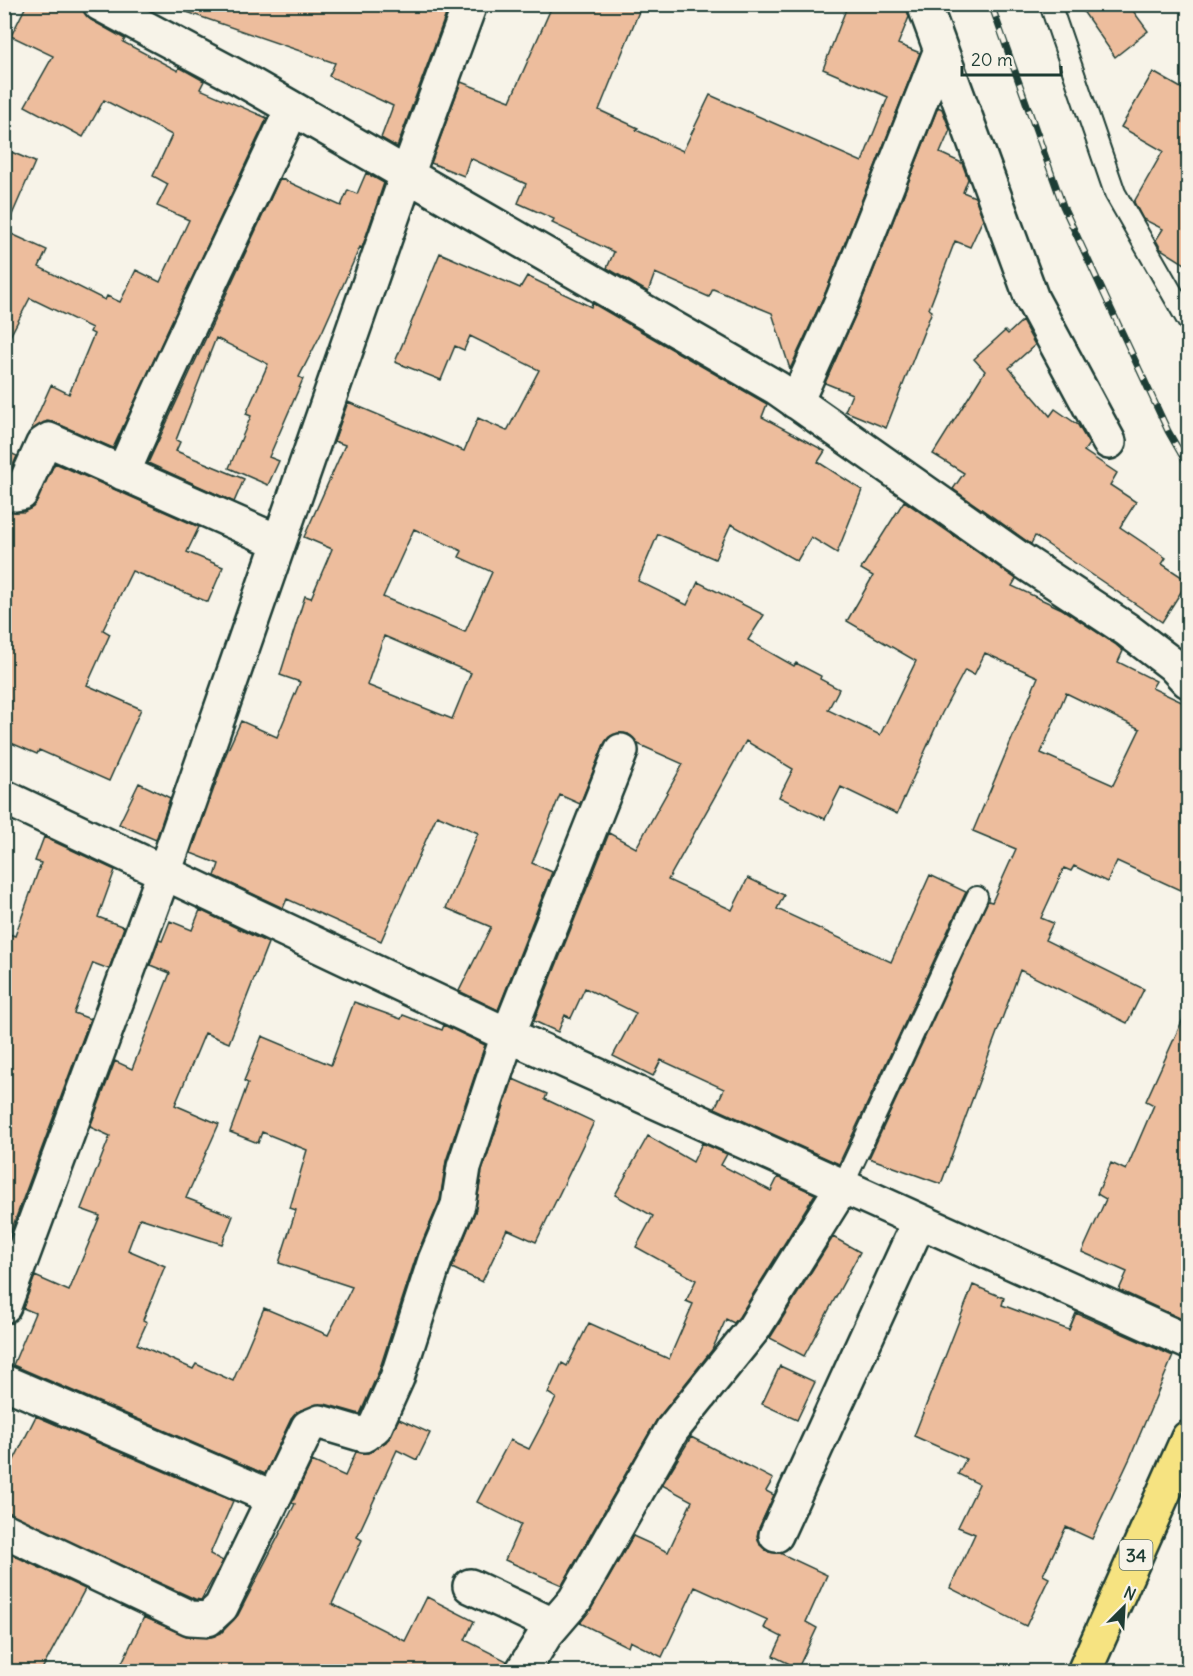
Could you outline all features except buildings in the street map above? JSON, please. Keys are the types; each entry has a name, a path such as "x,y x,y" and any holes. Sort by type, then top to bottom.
{"highway":[{"name":"34","path":"1084,1671 1188,1438"}],"street":[{"path":"100,4 292,109 796,402 1017,557 1126,629 1173,665 1188,681"},
{"path":"4,1306 164,873 407,175 471,4"},
{"path":"924,4 1032,299 1109,442"},
{"path":"796,402 843,298 940,52"},
{"path":"123,473 185,333 203,301 292,109"},
{"path":"4,489 15,494 21,493 46,440 279,542"},
{"path":"4,1530 190,1618 200,1620 216,1614 221,1607 308,1427 320,1422 364,1435 375,1427 397,1378 435,1260 458,1205 464,1167 508,1035 621,751"},
{"path":"4,797 508,1035 1188,1342"},
{"path":"522,1671 553,1625 575,1600 672,1430 754,1328 842,1187"},
{"path":"776,1535 919,1222"},
{"path":"4,1382 274,1498"},
{"path":"470,1586 553,1625"}],"lane":[{"path":"1050,4 1115,193 1188,321"},
{"path":"842,1187 977,897"}],"railway":[{"path":"991,4 1063,206 1168,431 1188,466"}]}
